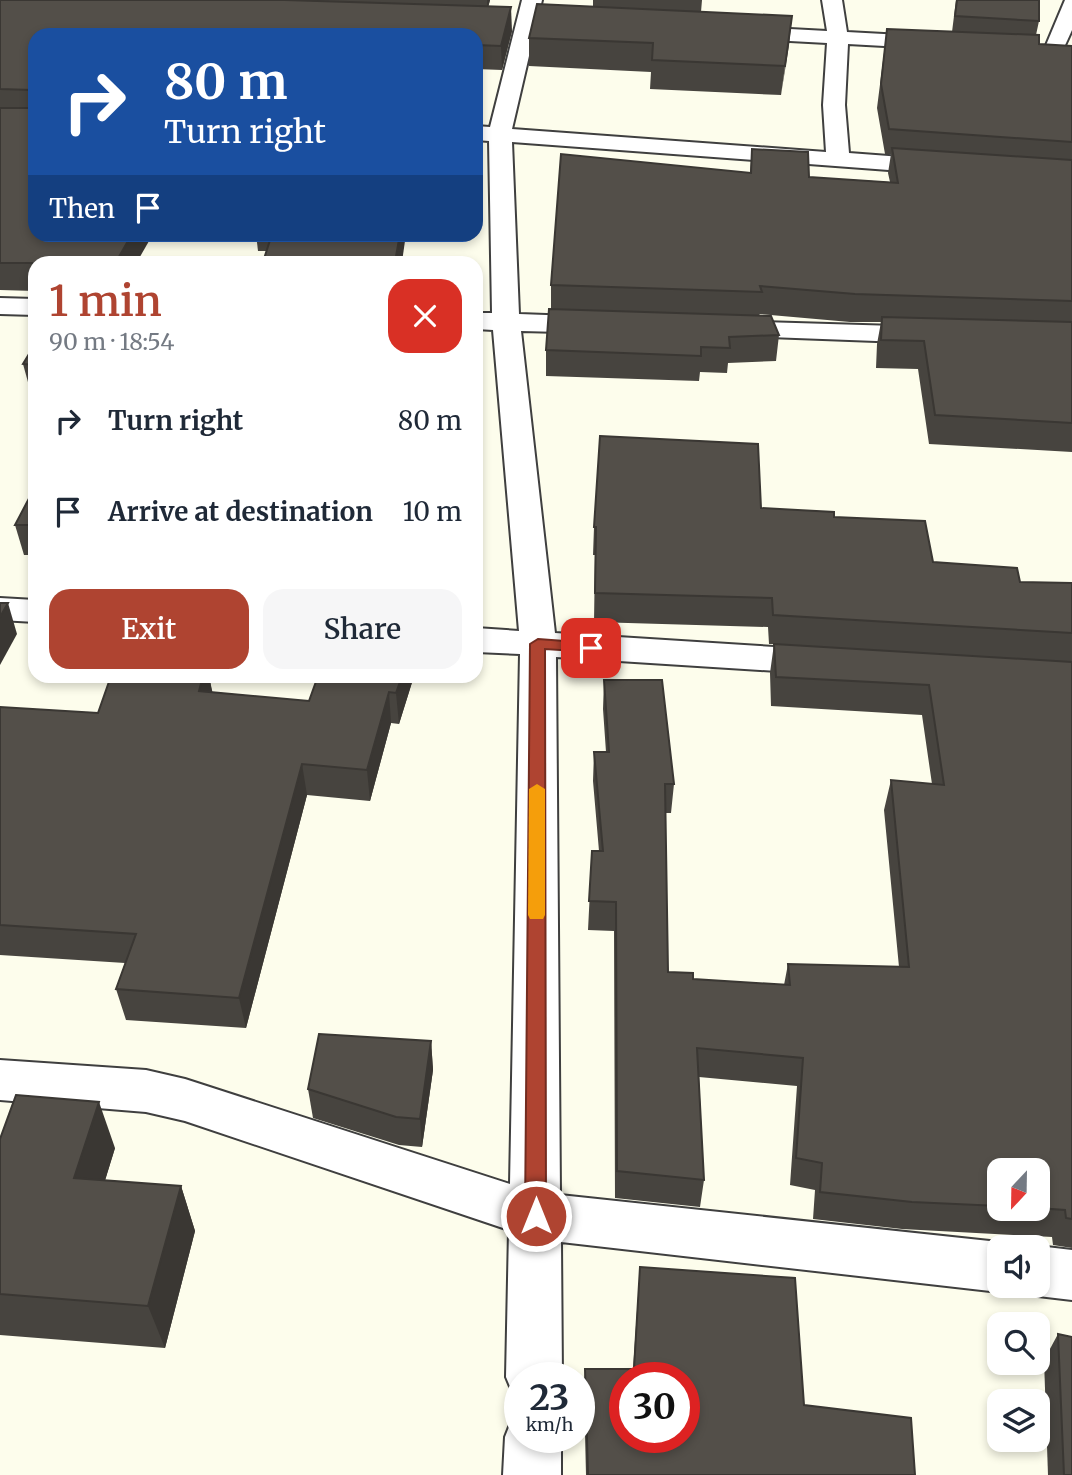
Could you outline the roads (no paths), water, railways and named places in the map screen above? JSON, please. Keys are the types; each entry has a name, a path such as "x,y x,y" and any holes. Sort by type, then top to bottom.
{"street":[{"path":"832,0 838,37 834,105 838,159"},
{"path":"1055,51 1072,4"},
{"path":"532,16 488,133 491,322 538,644 534,1362"},
{"path":"714,30 960,45"},
{"path":"488,133 962,169"},
{"path":"0,306 28,307"},
{"path":"491,322 631,326"},
{"path":"700,328 962,335"},
{"path":"0,609 28,611"},
{"path":"483,640 853,664"},
{"path":"0,1080 146,1091 185,1100 536,1216 987,1266"},
{"path":"1050,1272 1072,1275"},
{"path":"532,1475 533,1453"}]}
